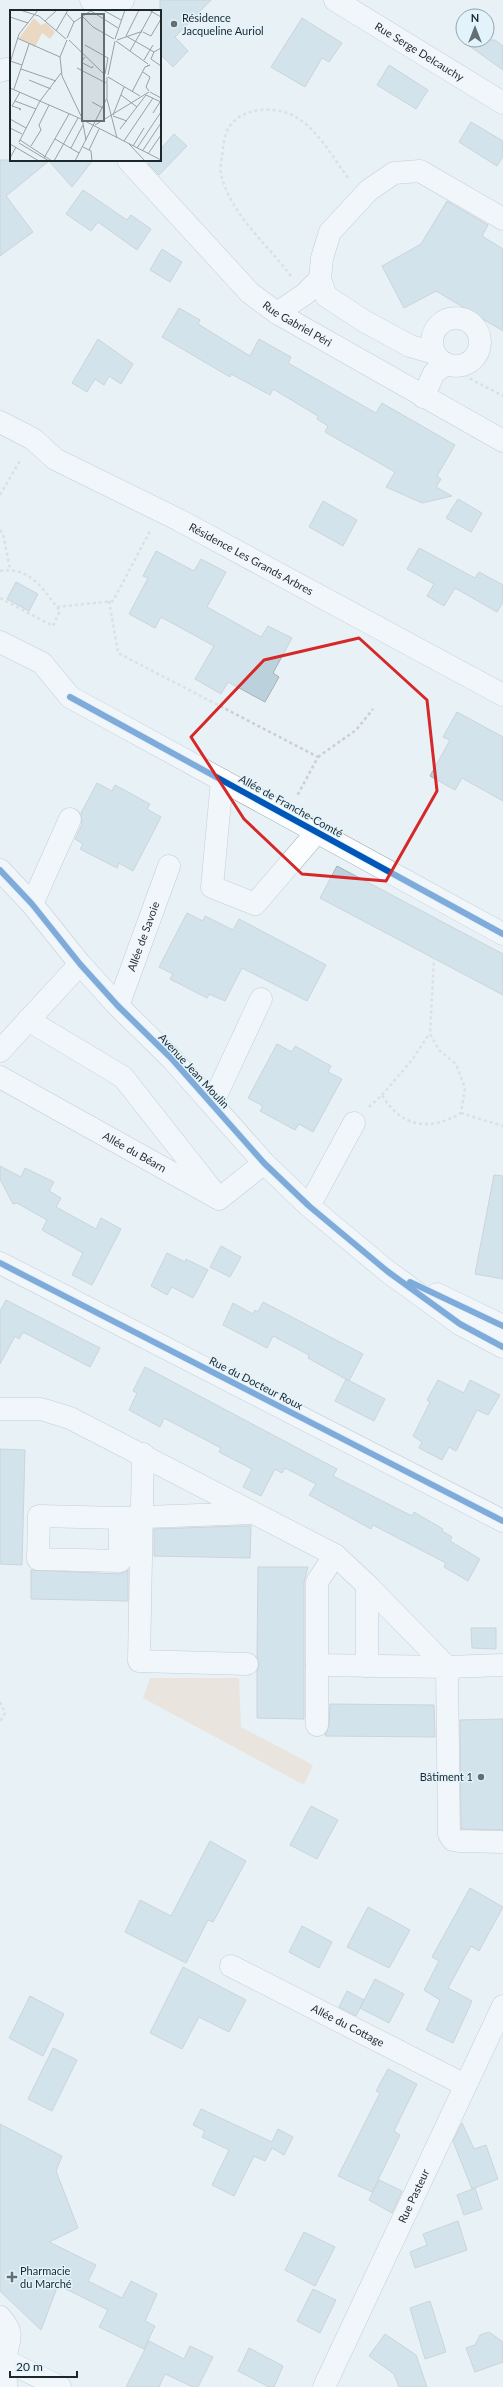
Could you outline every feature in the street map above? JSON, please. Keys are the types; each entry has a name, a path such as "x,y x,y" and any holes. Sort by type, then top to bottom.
{"street":[{"path":"90,0 99,10"},
{"path":"111,10 123,0"},
{"name":"Rue Serge Delcauchy","path":"335,0 503,103"},
{"path":"0,71 10,68"},
{"name":"Rue Gabriel Péri","path":"129,161 250,293 277,313 503,441"},
{"path":"277,313 313,286 330,232 369,190 394,173 420,171 503,220"},
{"path":"313,286 364,321 410,346 444,354 423,397"},
{"name":"Résidence Les Grands Arbres","path":"0,422 33,439 55,459 160,511 503,695"},
{"name":"Allée de Franche-Comté","path":"0,642 42,663 70,697 503,934"},
{"path":"222,780 212,887 255,904 317,832"},
{"path":"32,904 70,819"},
{"name":"Allée de Savoie","path":"118,1006 169,866"},
{"name":"Avenue Jean Moulin","path":"0,870 32,904 80,964 118,1006 171,1058 264,1163 309,1206 387,1271 460,1324 503,1347"},
{"path":"0,1051 80,964"},
{"path":"212,1104 261,999"},
{"path":"28,1020 123,1077 219,1199 264,1163"},
{"name":"Allée du Béarn","path":"0,1077 219,1199"},
{"path":"309,1206 354,1123"},
{"name":"Rue du Docteur Roux","path":"0,1263 503,1521"},
{"name":"Avenue Jean Moulin","path":"387,1271 503,1326"},
{"path":"0,1409 41,1409 70,1418 143,1454 335,1555 367,1585 447,1667 449,1834 453,1840 459,1841 503,1842"},
{"path":"143,1454 139,1661 247,1664"},
{"path":"120,1518 253,1513"},
{"path":"317,1725 317,1582 335,1555"},
{"path":"367,1585 367,1666"},
{"path":"317,1665 447,1667 503,1666"},
{"name":"Allée du Cottage","path":"231,1966 465,2085"},
{"name":"Rue Pasteur","path":"324,2387 503,2006"},
{"path":"0,2317 9,2329 11,2338 3,2359 6,2387"},
{"path":"3,2359 60,2387"}],"path":[{"path":"313,286 246,222 231,200 220,173 223,148 229,127 242,116 267,108 295,116 310,127 363,197"},
{"path":"444,354 469,378 503,396"},
{"path":"0,495 33,439"},
{"path":"57,607 113,601 160,511"},
{"path":"0,530 3,534 10,570"},
{"path":"0,571 10,570 32,576 60,612 53,626 0,598"},
{"path":"109,601 118,654 318,757"},
{"path":"287,816 318,757 356,730 373,709"},
{"path":"354,1123 382,1095 412,1060 430,1034 434,958"},
{"path":"382,1095 390,1110 418,1126 447,1122 461,1113 465,1088 456,1064 439,1050 430,1034"},
{"path":"461,1113 503,1126"},
{"path":"0,1702 5,1713 0,1722"}],"highlighted area":[{"path":"359,638 427,700 437,791 386,881 302,874 244,819 191,737 264,660"}],"shaded area":[{"path":"150,1678 239,1678 241,1727 313,1765 304,1785 143,1698"}],"building":[{"name":"Résidence Jacqueline Auriol","path":"160,0 211,0 175,37 188,51 173,67 161,55"},
{"path":"302,18 342,43 329,62 322,58 305,87 271,67"},
{"path":"495,40 503,46 503,70 472,48 495,48"},
{"path":"389,65 428,90 416,109 377,85"},
{"path":"471,122 503,141 503,156 497,166 459,142"},
{"path":"174,134 187,146 159,175 148,164 150,161 161,161 161,149"},
{"path":"0,160 49,161 6,196 33,232 0,256"},
{"path":"49,161 92,161 72,187"},
{"path":"83,190 127,220 131,215 151,229 137,250 98,222 91,231 66,214"},
{"path":"447,201 488,225 482,236 503,249 503,331 436,291 404,308 382,266 421,244"},
{"path":"162,249 182,262 170,282 150,270"},
{"path":"179,308 200,320 198,324 250,356 259,339 291,357 288,363 376,413 382,403 455,445 437,476 441,479 436,487 452,496 422,503 386,487 395,472 325,432 328,426 317,419 318,416 273,389 270,395 231,374 230,377 162,337"},
{"path":"98,339 133,364 121,384 109,376 104,385 95,379 87,392 72,383"},
{"path":"458,499 482,513 471,532 446,518"},
{"path":"323,501 357,520 343,546 309,527"},
{"path":"419,548 475,578 479,572 503,585 503,602 497,612 455,588 444,606 427,596 434,584 407,569"},
{"path":"156,551 194,571 201,559 226,572 207,607 261,637 268,626 292,638 273,673 279,677 265,702 228,682 221,694 195,679 214,646 161,617 155,628 129,614 148,578 143,576"},
{"path":"16,582 38,594 29,611 7,599"},
{"path":"457,712 503,737 503,801 462,778 455,790 430,776 450,740 443,737"},
{"path":"97,783 112,791 115,785 150,804 147,809 161,817 133,871 119,863 117,868 80,849 83,844 75,839 82,824 81,813"},
{"path":"337,866 503,954 503,995 320,898"},
{"path":"187,913 203,921 205,916 233,930 239,919 326,965 307,1001 242,968 225,1001 209,994 207,998 170,979 173,974 159,967"},
{"path":"277,1044 292,1052 295,1046 331,1066 328,1072 342,1079 313,1132 299,1124 295,1130 260,1111 263,1106 248,1098"},
{"path":"0,1166 21,1177 25,1168 54,1182 49,1191 61,1198 56,1207 96,1229 101,1218 121,1229 92,1285 72,1275 83,1253 42,1230 47,1220 17,1203 13,1204 0,1179"},
{"path":"494,1175 503,1176 503,1279 475,1274"},
{"path":"221,1246 241,1257 230,1277 210,1267"},
{"path":"167,1253 185,1262 186,1259 208,1270 193,1298 172,1287 167,1295 151,1286"},
{"path":"6,1300 100,1348 90,1367 23,1332 19,1339 15,1336 0,1364 0,1311"},
{"path":"263,1302 363,1354 349,1381 308,1358 309,1355 273,1336 267,1348 223,1325 233,1303 253,1314 255,1310 258,1312"},
{"path":"145,1367 337,1469 333,1476 412,1516 414,1512 443,1529 442,1531 452,1537 450,1541 480,1559 468,1581 444,1567 446,1563 373,1525 371,1529 309,1495 316,1484 285,1468 282,1473 275,1469 261,1496 243,1487 252,1469 219,1452 221,1448 164,1418 160,1427 129,1410 137,1393 133,1391"},
{"path":"346,1379 385,1399 374,1421 335,1401"},
{"path":"438,1380 464,1393 470,1380 500,1395 488,1415 477,1410 456,1451 449,1447 442,1460 419,1448 422,1442 413,1436 430,1402 427,1400"},
{"path":"0,1449 25,1450 22,1565 0,1564"},
{"path":"251,1526 250,1558 154,1556 154,1529"},
{"path":"258,1567 308,1567 304,1582 304,1719 257,1718 257,1671 259,1664 257,1657"},
{"path":"31,1570 120,1574 128,1570 128,1601 31,1599"},
{"path":"471,1628 496,1628 496,1649 472,1648"},
{"path":"330,1704 434,1705 435,1737 325,1736 329,1725"},
{"name":"Bâtiment 1","path":"503,1719 503,1830 461,1829 460,1720"},
{"path":"311,1806 338,1820 317,1859 290,1845"},
{"path":"210,1841 246,1861 213,1922 208,1920 186,1963 125,1932 140,1900 171,1916"},
{"path":"470,1888 503,1907 479,1951 471,1946 448,1988 472,2001 453,2043 426,2030 440,2000 424,1990 439,1961 432,1957"},
{"path":"368,1907 410,1930 389,1968 347,1947"},
{"path":"302,1926 332,1942 319,1968 289,1952"},
{"path":"183,1967 246,2000 229,2032 199,2017 182,2049 150,2033"},
{"path":"375,1979 404,1994 389,2023 360,2008"},
{"path":"347,1991 364,2000 356,2016 339,2007"},
{"path":"30,1996 64,2014 43,2056 9,2038"},
{"path":"53,2048 77,2060 52,2111 28,2099"},
{"path":"388,2069 417,2084 394,2131 400,2135 372,2192 338,2176 380,2093 376,2091"},
{"path":"201,2109 272,2142 278,2129 293,2137 284,2155 272,2148 265,2161 254,2156 234,2196 212,2185 229,2150 202,2137 205,2131 193,2125"},
{"path":"462,2123 474,2149 486,2145 498,2179 472,2189 453,2141"},
{"path":"0,2124 62,2156 56,2171 78,2228 49,2242 96,2265 88,2281 122,2298 131,2281 157,2294 145,2321 155,2326 144,2349 99,2327 108,2310 58,2285 41,2330 0,2291"},
{"path":"379,2180 402,2191 392,2213 369,2200"},
{"path":"475,2188 482,2209 464,2215 457,2195"},
{"path":"458,2221 467,2250 415,2268 410,2252 427,2245 423,2234"},
{"path":"304,2232 335,2247 315,2286 285,2270"},
{"path":"313,2289 336,2300 320,2333 297,2321"},
{"path":"430,2301 446,2352 425,2359 410,2308"},
{"path":"489,2332 503,2342 503,2362 475,2372 466,2348 475,2345 480,2335"},
{"path":"385,2334 416,2355 427,2387 399,2387 394,2374 369,2356"},
{"path":"149,2341 184,2359 190,2346 213,2357 198,2387 193,2387 165,2374 159,2387 126,2387"},
{"path":"249,2348 283,2366 274,2387 269,2387 238,2371"}],"cycle path":[{"path":"70,697 503,934"},
{"path":"0,870 32,904 80,964 118,1006 171,1058 264,1163 309,1206 387,1271 460,1324 503,1347"},
{"path":"0,1263 503,1521"},
{"path":"410,1282 503,1326"}],"place":[{"name":"Résidence Jacqueline Auriol","path":"174,24"},
{"name":"Bâtiment 1","path":"481,1777"},
{"name":"Pharmacie du Marché","path":"12,2277"}]}
